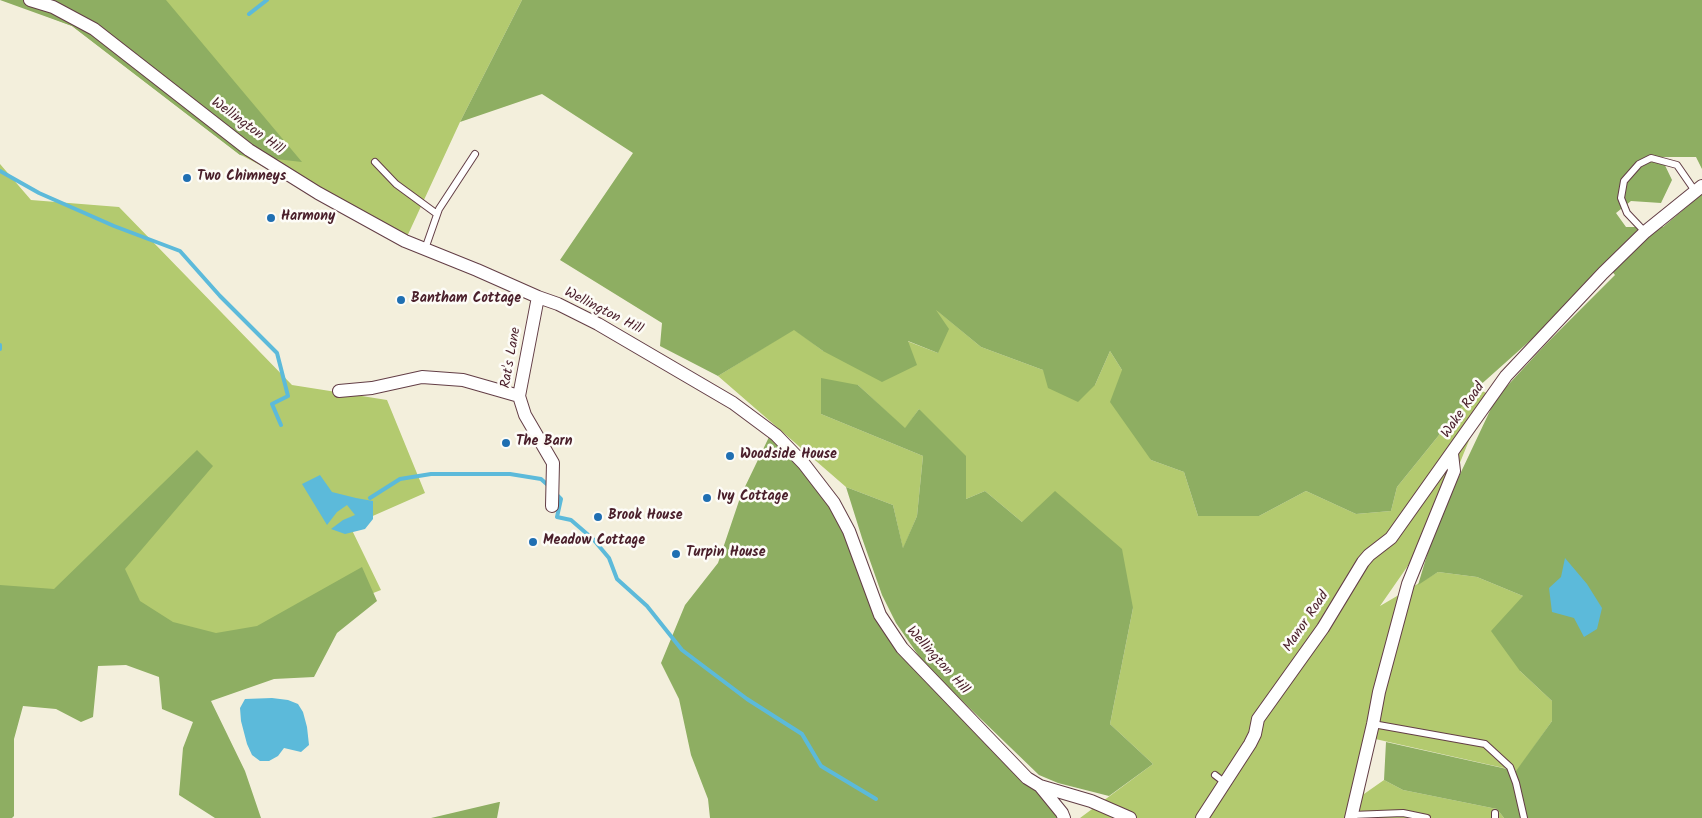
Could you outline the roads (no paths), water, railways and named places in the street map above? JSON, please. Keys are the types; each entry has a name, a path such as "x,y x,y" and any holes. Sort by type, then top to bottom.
{"street":[{"name":"Wellington Hill","path":"30,0 53,7 94,29 249,150 335,202 405,241 558,304 639,347 688,378 733,403 776,435 804,464 834,503 849,531 880,615 902,648 1027,778 1040,786 1091,801 1130,818"},
{"name":"Wake Road","path":"1351,817 1379,692 1408,584 1454,471 1452,454 1506,376 1603,273 1645,232 1699,188"},
{"name":"Rat's Lane","path":"538,297 519,396 525,415 553,463 552,506"},
{"path":"339,391 372,388 422,377 464,380 519,396"},
{"name":"Manor Road","path":"1202,818 1220,778 1250,744 1255,734 1258,719 1323,628 1363,562 1391,538 1452,454"},
{"name":"Wellington Hill","path":"1040,786 1062,812 1064,818"}],"lane":[{"path":"425,249 437,214 474,154"},
{"path":"1645,232 1628,212 1621,198 1624,181 1639,164 1651,158 1677,165 1699,188"},
{"path":"375,162 396,184 437,214"},
{"path":"1373,724 1485,744 1510,767 1516,783 1524,818"},
{"path":"1351,817 1403,813 1427,818"}],"water":[{"path":"320,475 332,492 373,501 373,519 365,529 345,534 331,529 343,520 355,515 347,505 337,512 327,525 302,484"},
{"path":"1565,558 1587,584 1602,608 1597,629 1584,637 1574,618 1552,612 1549,588 1561,577"},
{"path":"272,698 288,700 298,704 303,712 309,745 301,752 284,748 278,756 269,761 260,761 252,755 247,744 240,708 245,699"}],"waterway":[{"path":"249,14 267,0"},
{"path":"0,171 39,193 114,226 180,251 220,296 277,353 288,396 272,404 281,425"},
{"path":"370,498 400,479 431,474 510,474 541,479 550,487"},
{"path":"556,494 561,499 557,517 571,520 593,539 609,558 617,579 647,606 682,650 747,699 802,734 821,766 876,799"}],"place":[{"name":"Two Chimneys","path":"187,178"},
{"name":"Harmony","path":"271,218"},
{"name":"Bantham Cottage","path":"401,300"},
{"name":"The Barn","path":"506,443"},
{"name":"Woodside House","path":"730,456"},
{"name":"Ivy Cottage","path":"707,498"},
{"name":"Brook House","path":"598,517"},
{"name":"Meadow Cottage","path":"533,542"},
{"name":"Turpin House","path":"676,554"}]}
